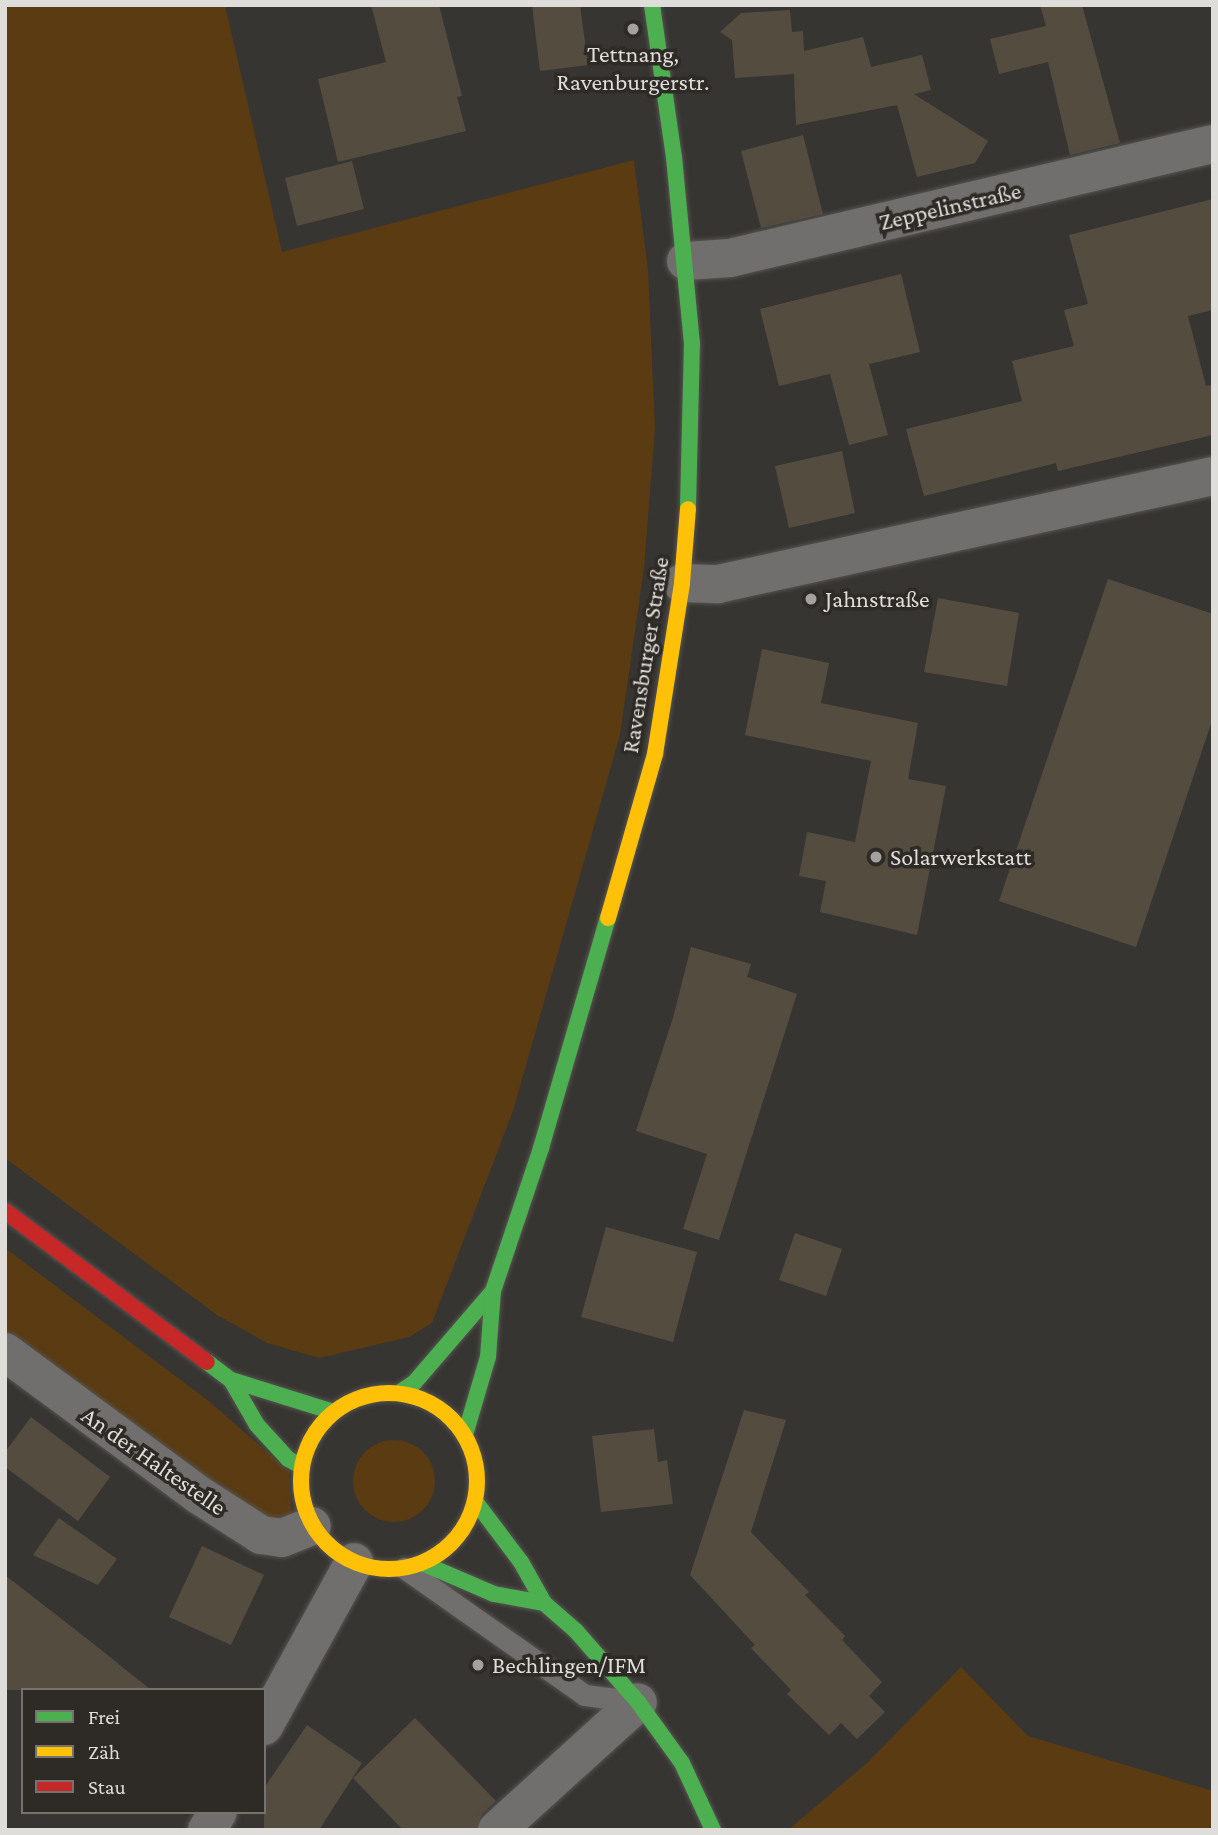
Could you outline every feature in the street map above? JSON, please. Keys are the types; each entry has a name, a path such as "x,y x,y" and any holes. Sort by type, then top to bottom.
{"main road":[{"name":"Ravensburger Straße","path":"465,1435 488,1357 493,1291 541,1148 655,754 682,583 690,480 692,343 686,261 652,5"},
{"path":"5,1211 231,1380 334,1412"},
{"name":"Ravensburger Straße","path":"399,1393 414,1383 493,1291"},
{"path":"231,1380 257,1425 288,1459 301,1466"},
{"path":"399,1393 438,1407 465,1435 478,1478 475,1501 459,1535 413,1566 384,1570 354,1563 327,1545 312,1526 301,1497 301,1466 311,1438 334,1412 364,1396 399,1393"},
{"path":"475,1501 521,1562 544,1603 576,1631 638,1702 682,1763 713,1830"},
{"path":"413,1566 494,1594 544,1603"}],"street":[{"name":"Zeppelinstraße","path":"686,261 730,258 1213,144"},
{"path":"682,583 718,584 1213,476"},
{"name":"An der Haltestelle","path":"5,1352 177,1480 261,1535 282,1538 312,1526"},
{"path":"266,1722 354,1563"},
{"path":"497,1830 638,1702"},
{"path":"207,1830 217,1814"}],"lane":[{"path":"413,1566 585,1695 638,1702"}],"shaded area":[{"path":"225,5 282,252 634,160 648,270 655,428 644,568 620,735 513,1111 432,1323 409,1337 319,1358 267,1343 217,1315 5,1158 5,6"},
{"path":"5,1248 210,1402 289,1471 292,1519 264,1528 5,1341"},
{"path":"386,1440 402,1440 417,1447 428,1458 435,1473 432,1497 423,1510 402,1522 386,1522 371,1515 360,1504 353,1489 353,1473 360,1458 371,1447"},
{"path":"961,1667 1028,1736 1213,1791 1213,1830 788,1830 867,1763"}],"building":[{"path":"371,5 439,5 462,96 457,97 466,131 338,162 318,79 386,62"},
{"path":"532,5 580,5 588,65 540,71"},
{"path":"1040,5 1082,5 1120,143 1070,155 1048,62 999,74 990,39 1046,26"},
{"path":"790,10 792,32 803,31 804,51 863,37 871,67 922,55 931,90 914,94 988,141 975,163 917,177 897,105 796,125 794,74 735,78 732,40 720,32 741,13"},
{"path":"803,135 823,214 761,228 741,151"},
{"path":"352,161 364,209 297,226 285,178"},
{"path":"1213,199 1213,310 1188,316 1206,386 1213,385 1213,435 1058,471 1056,463 924,496 906,429 1022,401 1012,361 1074,346 1064,310 1088,304 1069,235"},
{"path":"901,274 920,352 869,364 888,435 849,445 830,374 779,386 760,309"},
{"path":"842,451 855,513 789,528 775,466"},
{"path":"1108,579 1213,614 1213,718 1136,947 999,901"},
{"path":"938,598 1019,613 1007,686 924,672"},
{"path":"762,649 829,663 821,703 918,723 908,779 946,786 917,935 820,912 826,881 799,876 807,832 855,842 871,761 745,735"},
{"path":"691,947 751,964 747,977 797,994 719,1240 683,1229 707,1154 636,1131 673,1018"},
{"path":"606,1227 697,1252 673,1342 581,1317"},
{"path":"795,1233 842,1249 826,1296 779,1280"},
{"path":"744,1410 786,1420 751,1532 809,1592 805,1595 845,1636 842,1640 882,1682 869,1696 885,1712 857,1739 841,1723 829,1735 787,1694 791,1690 751,1648 755,1645 690,1575"},
{"path":"31,1417 110,1477 78,1521 5,1467 5,1452"},
{"path":"654,1429 658,1462 667,1460 673,1504 601,1512 592,1436"},
{"path":"59,1518 117,1559 98,1585 33,1555"},
{"path":"202,1546 264,1575 231,1645 169,1617"},
{"path":"5,1575 149,1688 21,1688 5,1690"},
{"path":"415,1718 496,1801 482,1814 476,1830 403,1830 353,1778"},
{"path":"307,1725 362,1763 319,1830 264,1830 266,1785"}],"traffic: fast":[{"path":"652,5 674,157 692,343 688,509"},
{"path":"465,1435 488,1357 493,1291 541,1148 608,918"},
{"path":"399,1393 414,1383 493,1291"},
{"path":"207,1362 231,1380 334,1412"},
{"path":"231,1380 257,1425 288,1459 301,1466"},
{"path":"475,1501 521,1562 544,1603 576,1631 638,1702 682,1763 713,1830"},
{"path":"422,1563 494,1594 544,1603"}],"traffic: slow":[{"path":"608,918 655,754 682,583 688,509"},
{"path":"389,1393 423,1399 451,1419 471,1447 477,1481 471,1515 451,1543 423,1563 389,1569 355,1563 327,1543 307,1515 301,1481 307,1447 327,1419 355,1399 389,1393"}],"traffic: jam":[{"path":"5,1211 207,1362"}],"place":[{"name":"Tettnang, Ravenburgerstr.","path":"633,29"},
{"name":"Jahnstraße","path":"811,599"},
{"name":"Solarwerkstatt","path":"876,857"},
{"name":"Bechlingen/IFM","path":"478,1665"}]}
